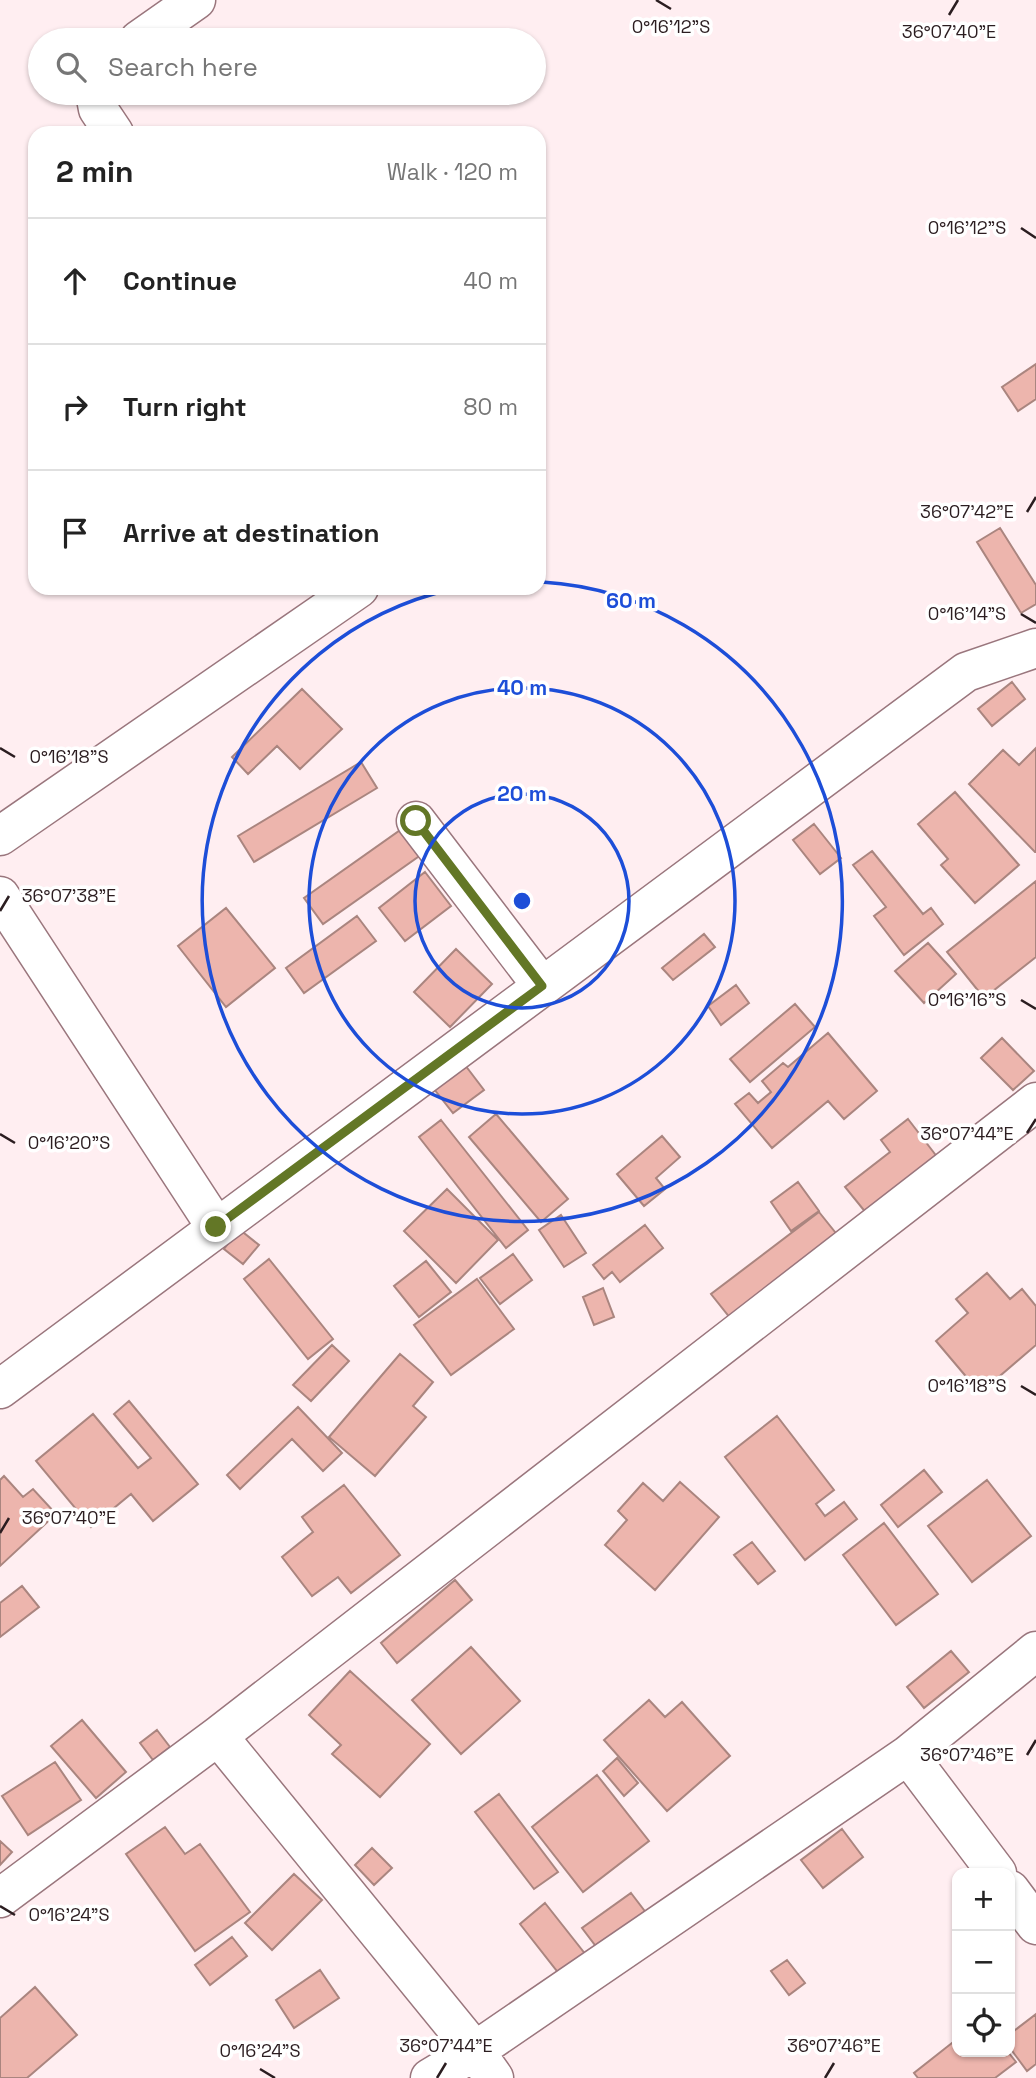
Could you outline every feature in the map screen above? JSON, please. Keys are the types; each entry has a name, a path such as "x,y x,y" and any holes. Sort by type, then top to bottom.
{"street":[{"path":"156,28 196,0"},
{"path":"97,105 109,126"},
{"path":"0,836 349,595"},
{"path":"0,1389 966,672 1036,648"},
{"path":"416,821 542,986"},
{"path":"0,896 216,1227"},
{"path":"0,1898 218,1736 1036,1102"},
{"path":"430,2078 485,2065 908,1755 1036,1651"},
{"path":"218,1736 485,2065"},
{"path":"908,1755 993,1868"},
{"path":"1015,1897 1036,1925"}],"building":[{"path":"1036,364 1036,399 1018,411 1002,387"},
{"path":"1000,528 1036,585 1036,604 1021,613 977,542"},
{"path":"1012,682 1025,699 992,726 978,709"},
{"path":"302,689 342,729 300,769 277,746 248,774 232,757"},
{"path":"1036,748 1035,852 969,784 1003,750 1019,765"},
{"path":"361,762 377,788 254,862 238,836"},
{"path":"955,792 1019,865 975,903 941,865 948,859 918,824"},
{"path":"814,824 841,858 820,874 793,840"},
{"path":"406,826 425,852 323,924 304,898"},
{"path":"872,851 923,914 931,908 943,924 904,955 874,916 886,907 853,865"},
{"path":"425,872 451,906 405,941 379,908"},
{"path":"1036,881 1036,957 984,998 947,952"},
{"path":"226,908 275,968 226,1007 178,946"},
{"path":"357,916 376,941 304,993 286,968"},
{"path":"704,934 715,947 673,980 662,968"},
{"path":"928,943 956,974 924,1003 895,971"},
{"path":"456,949 492,984 450,1027 414,992"},
{"path":"736,985 749,1003 721,1025 708,1006"},
{"path":"795,1004 815,1027 750,1082 730,1059"},
{"path":"828,1033 877,1091 844,1119 828,1101 772,1148 735,1104 749,1093 758,1103 771,1092 762,1081 783,1063 788,1067"},
{"path":"1002,1038 1034,1071 1013,1090 981,1058"},
{"path":"465,1065 484,1090 453,1113 434,1089"},
{"path":"496,1114 568,1199 541,1222 469,1137"},
{"path":"908,1119 938,1158 867,1214 845,1187 890,1152 881,1140"},
{"path":"441,1120 528,1230 506,1248 419,1137"},
{"path":"662,1136 680,1157 656,1178 665,1189 644,1206 617,1174"},
{"path":"798,1182 819,1211 791,1231 771,1202"},
{"path":"447,1189 498,1240 456,1283 404,1231"},
{"path":"819,1212 839,1237 731,1319 711,1294"},
{"path":"561,1215 586,1253 564,1267 539,1230"},
{"path":"645,1225 663,1248 620,1282 612,1272 604,1279 593,1265"},
{"path":"239,1229 259,1245 243,1264 224,1249"},
{"path":"513,1254 532,1280 500,1304 480,1278"},
{"path":"269,1259 333,1339 308,1359 244,1279"},
{"path":"426,1261 451,1292 419,1317 394,1286"},
{"path":"987,1273 1010,1299 1022,1289 1036,1306 1036,1345 980,1393 936,1341 968,1313 956,1299"},
{"path":"477,1279 514,1329 451,1375 414,1325"},
{"path":"603,1288 614,1317 594,1325 583,1297"},
{"path":"332,1345 349,1361 311,1401 293,1385"},
{"path":"400,1354 433,1382 413,1406 426,1417 375,1476 329,1437"},
{"path":"129,1401 198,1484 153,1521 131,1494 91,1527 36,1461 93,1414 138,1468 151,1458 114,1414"},
{"path":"298,1407 342,1453 323,1471 292,1439 240,1489 227,1475"},
{"path":"777,1416 834,1490 816,1504 825,1516 844,1502 857,1519 805,1560 725,1457"},
{"path":"924,1470 942,1492 898,1527 881,1505"},
{"path":"4,1476 23,1497 33,1489 56,1514 0,1566 0,1480"},
{"path":"987,1480 1031,1536 972,1582 928,1526"},
{"path":"680,1482 719,1517 655,1590 605,1545 627,1520 618,1511 643,1483 663,1501"},
{"path":"344,1485 400,1555 351,1593 338,1577 312,1596 282,1557 313,1532 302,1517"},
{"path":"884,1523 938,1594 896,1625 843,1555"},
{"path":"752,1542 775,1571 758,1584 734,1555"},
{"path":"455,1580 472,1600 397,1663 381,1643"},
{"path":"22,1586 39,1607 0,1637 0,1603"},
{"path":"471,1647 520,1701 461,1754 412,1700"},
{"path":"951,1651 969,1672 924,1708 907,1687"},
{"path":"350,1671 430,1744 380,1797 332,1754 341,1745 309,1715"},
{"path":"649,1700 665,1717 682,1702 730,1756 667,1811 604,1740"},
{"path":"82,1720 126,1772 96,1798 51,1746"},
{"path":"157,1730 170,1747 153,1760 140,1743"},
{"path":"617,1758 638,1783 624,1796 603,1771"},
{"path":"55,1762 81,1800 28,1835 2,1796"},
{"path":"597,1775 649,1841 583,1892 532,1827"},
{"path":"499,1794 558,1872 534,1889 475,1812"},
{"path":"165,1827 185,1854 200,1844 250,1912 195,1951 126,1854"},
{"path":"842,1829 863,1857 823,1888 801,1860"},
{"path":"0,1841 12,1852 0,1865"},
{"path":"372,1848 392,1868 374,1885 355,1865"},
{"path":"294,1874 322,1900 272,1950 245,1923"},
{"path":"631,1893 647,1914 598,1949 582,1928"},
{"path":"545,1903 590,1960 564,1980 520,1924"},
{"path":"232,1937 247,1956 210,1985 195,1965"},
{"path":"787,1960 805,1983 789,1995 771,1971"},
{"path":"320,1970 339,1998 294,2028 276,2000"},
{"path":"35,1987 77,2035 27,2078 0,2078 0,2018"},
{"path":"1036,2014 1036,2064 1027,2071 1015,2055 1015,2030"},
{"path":"952,2043 952,2057 1012,2057 1016,2062 995,2078 918,2078 914,2073"}],"route":[{"path":"216,1227 542,986 416,821"}]}
